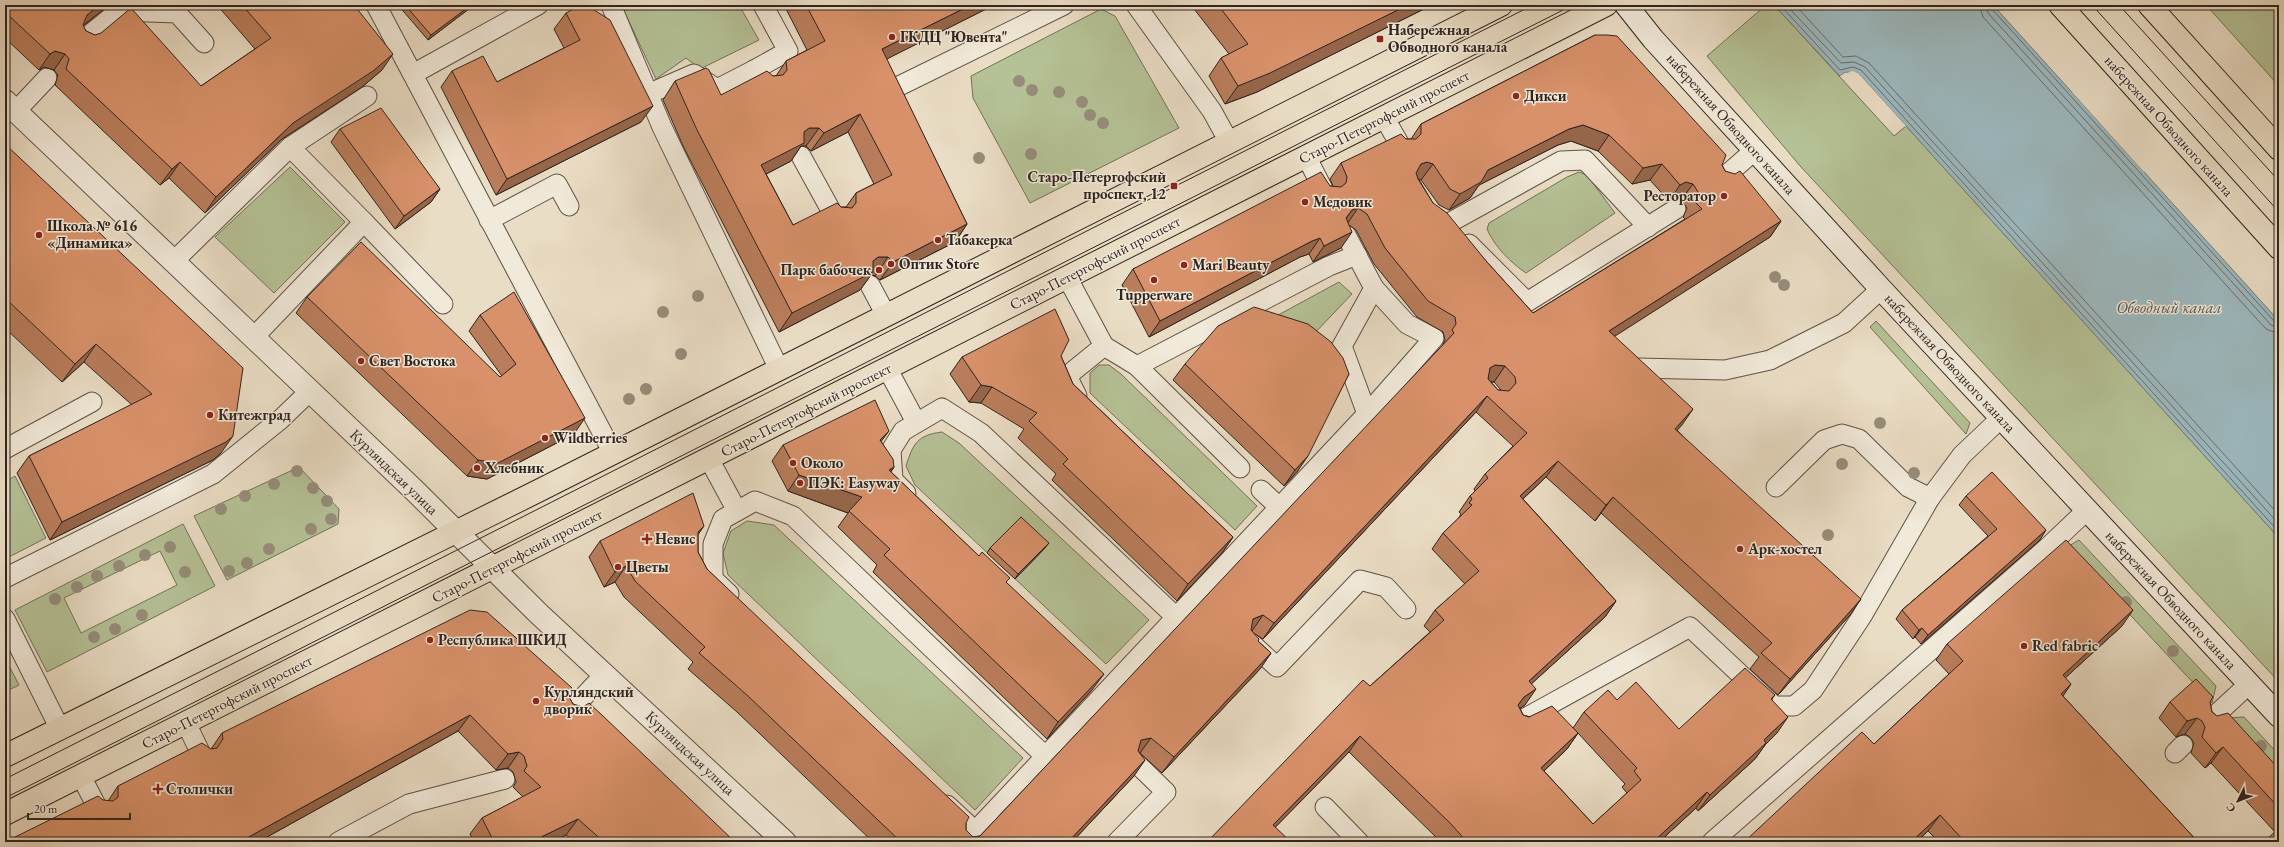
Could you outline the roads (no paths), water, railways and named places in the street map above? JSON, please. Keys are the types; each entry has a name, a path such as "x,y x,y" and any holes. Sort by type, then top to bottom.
{"main road":[{"path":"5,756 612,454 1501,5"},
{"name":"Старо-Петергофский проспект","path":"5,814 1606,5"},
{"name":"набережная Обводного канала","path":"2060,5 2279,248"},
{"path":"2149,5 2279,149"}],"street":[{"name":"набережная Обводного канала","path":"1626,5 1653,39 1881,289 2279,716"},
{"name":"Курляндская улица","path":"10,106 254,337 492,569 785,842"}],"lane":[{"path":"376,5 612,454"},
{"path":"413,74 538,5"},
{"path":"610,5 662,127 779,370"},
{"path":"648,94 694,74 717,89 759,77 788,51 763,5"},
{"path":"895,88 1064,5"},
{"path":"1136,5 1212,111 1229,142"},
{"path":"83,40 119,11 177,13 204,43"},
{"path":"10,106 47,78"},
{"path":"174,262 290,147 367,96"},
{"path":"1384,116 1400,145"},
{"path":"290,147 443,304"},
{"path":"1722,179 1755,150"},
{"path":"801,156 834,216"},
{"path":"1306,156 1325,193"},
{"path":"1448,223 1561,161 1585,160 1648,227"},
{"path":"489,220 557,184 570,206"},
{"path":"1431,212 1448,223 1527,302 1676,208"},
{"path":"254,337 364,222"},
{"path":"935,794 970,836 1045,756 1088,719 1112,685 1176,617 1202,597 1232,546 1279,507 1367,414 1434,338 1407,324 1374,288 1346,235"},
{"path":"1137,366 1329,266 1357,256"},
{"path":"1067,277 1104,346 1137,366 1240,468"},
{"path":"870,285 886,316"},
{"path":"1367,414 1342,346 1374,288"},
{"path":"1638,368 1724,370 1770,360 1844,323 1881,289"},
{"path":"1086,407 1080,402 1067,376 1104,346"},
{"path":"887,368 916,422"},
{"path":"5,578 213,474 280,419 310,391"},
{"path":"5,449 92,402"},
{"path":"920,506 893,480 891,450 903,431 942,408 981,433 1176,617"},
{"path":"1518,722 1690,627 1774,706 1794,706 1813,690 1862,616 1930,498 1962,455 2001,418"},
{"path":"1776,487 1824,440 1842,434 1859,439 1908,487 1930,498"},
{"path":"709,459 737,511"},
{"path":"1261,490 1279,507"},
{"path":"741,606 713,579 713,544 723,519 755,501 793,516 1045,756"},
{"path":"1712,842 2048,547 2087,510"},
{"path":"1250,642 1277,667 1360,580 1386,588 1406,609"},
{"path":"5,619 60,728"},
{"path":"1098,672 1112,685"},
{"path":"569,712 605,674"},
{"path":"2209,721 2249,684"},
{"path":"186,723 200,754"},
{"path":"1117,842 1166,792 1137,764"},
{"path":"81,776 97,807"},
{"path":"338,842 409,804 505,779"},
{"path":"1325,808 1360,842"}],"water":[{"name":"Обводный канал","path":"1774,5 1993,5 2279,321 2279,538 1858,73 1845,72 1840,76"}],"tram line":[{"path":"5,779 1533,5"},
{"path":"5,798 1573,5"},
{"path":"2092,5 2279,212"},
{"path":"2119,5 2279,181"}],"place":[{"name":"ГКДЦ \"Ювента\"","path":"892,37"},
{"name":"Набережная Обводного канала","path":"1380,39"},
{"name":"Дикси","path":"1516,96"},
{"name":"Старо-Петергофский проспект, 12","path":"1174,186"},
{"name":"Ресторатор","path":"1724,196"},
{"name":"Медовик","path":"1305,202"},
{"name":"Школа № 616 «Динамика»","path":"39,235"},
{"name":"Табакерка","path":"938,240"},
{"name":"Оптик Store","path":"891,264"},
{"name":"Mari Beauty","path":"1184,265"},
{"name":"Парк бабочек","path":"879,270"},
{"name":"Tupperware","path":"1154,280"},
{"name":"Свет Востока","path":"361,361"},
{"name":"Китежград","path":"210,415"},
{"name":"Wildberries","path":"545,438"},
{"name":"Около","path":"793,463"},
{"name":"Хлебник","path":"477,468"},
{"name":"ПЭК: Easyway","path":"800,483"},
{"name":"Невис","path":"647,539"},
{"name":"Арк-хостел","path":"1740,549"},
{"name":"Цветы","path":"618,567"},
{"name":"Республика ШКИД","path":"430,640"},
{"name":"Red fabric","path":"2024,646"},
{"name":"Курляндский дворик","path":"536,701"},
{"name":"Столички","path":"158,789"}]}
